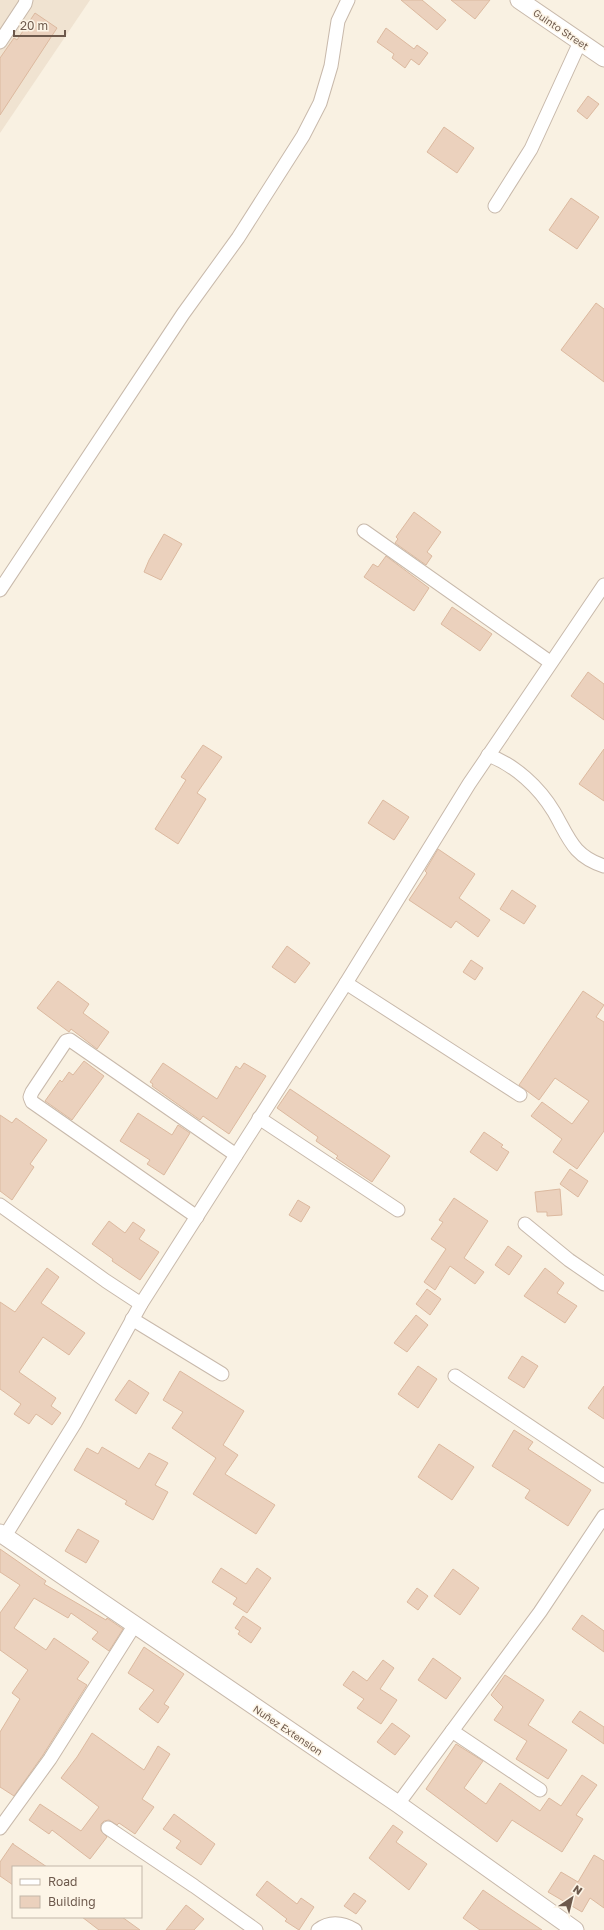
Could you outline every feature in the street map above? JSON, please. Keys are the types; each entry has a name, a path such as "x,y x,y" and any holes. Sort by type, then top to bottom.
{"street":[{"path":"0,42 25,4 26,0"},
{"path":"0,590 183,314 238,238 303,136 320,103 331,66 338,21 348,0"},
{"name":"Guinto Street","path":"519,0 604,58"},
{"path":"495,206 531,150 580,42"},
{"path":"364,531 550,662"},
{"path":"2,1535 75,1423 141,1304 346,983 488,755 550,662 604,585"},
{"path":"488,755 499,759 523,776 539,791 553,811 574,848 592,862 604,866"},
{"path":"346,983 520,1095"},
{"path":"197,1217 32,1102 30,1097 32,1092 66,1041 70,1040 236,1155"},
{"path":"259,1118 398,1210"},
{"path":"0,1205 116,1289 141,1304"},
{"path":"525,1224 569,1260 604,1284"},
{"path":"132,1319 222,1374"},
{"path":"455,1376 604,1476"},
{"path":"398,1804 540,1612 604,1516"},
{"name":"Nuñez Extension","path":"2,1535 398,1804 575,1930"},
{"path":"0,1828 50,1759 134,1626"},
{"path":"452,1731 540,1790"},
{"path":"108,1828 256,1930"},
{"path":"318,1930 325,1925 344,1924 355,1930"}],"shaded area":[{"path":"0,0 90,0 0,133"}],"building":[{"path":"401,0 422,0 446,20 437,30"},
{"path":"451,0 490,0 475,19"},
{"path":"35,13 57,28 0,115 0,58 14,38 17,40"},
{"path":"386,28 414,49 417,45 428,53 419,65 411,59 405,68 392,58 394,54 377,42"},
{"path":"588,96 599,104 587,119 577,111"},
{"path":"444,127 474,148 457,173 427,152"},
{"path":"571,198 599,217 577,249 549,230"},
{"path":"596,303 604,309 604,382 561,350"},
{"path":"414,512 441,532 427,552 432,556 426,565 395,543 398,539 396,537"},
{"path":"164,534 182,544 161,580 144,572"},
{"path":"386,556 429,588 414,611 364,577 373,564 378,567"},
{"path":"452,607 492,634 480,651 441,624"},
{"path":"588,672 604,684 604,720 571,696"},
{"path":"203,745 222,757 197,793 206,799 178,844 155,829 186,780 181,777"},
{"path":"604,749 604,801 579,784"},
{"path":"383,800 409,817 394,840 368,823"},
{"path":"438,849 475,874 459,898 490,920 478,937 456,921 451,928 409,900 427,873 425,871"},
{"path":"512,890 536,906 524,924 500,909"},
{"path":"287,946 310,963 295,983 272,967"},
{"path":"471,960 483,968 475,980 463,972"},
{"path":"58,981 89,1004 83,1013 109,1032 97,1049 71,1029 69,1032 37,1008"},
{"path":"583,991 604,1005 596,1017 604,1022 604,1131 577,1169 553,1152 562,1139 531,1116 542,1102 572,1124 589,1101 555,1078 539,1100 519,1085"},
{"path":"84,1061 104,1076 72,1120 45,1101 60,1080 62,1082 69,1072 73,1075"},
{"path":"163,1063 217,1099 236,1066 240,1069 244,1063 266,1076 229,1134 203,1116 200,1120 152,1086 153,1084 150,1082"},
{"path":"290,1089 390,1156 372,1182 336,1158 338,1156 316,1141 318,1137 277,1108"},
{"path":"138,1113 172,1135 178,1125 190,1133 164,1175 147,1164 150,1160 120,1141"},
{"path":"0,1115 12,1123 16,1118 47,1140 30,1164 34,1167 12,1200 0,1191"},
{"path":"484,1132 503,1145 501,1147 509,1152 497,1171 470,1152"},
{"path":"570,1169 588,1181 578,1197 560,1184"},
{"path":"560,1189 562,1215 547,1216 547,1212 537,1212 535,1192"},
{"path":"454,1198 488,1221 464,1258 484,1272 475,1284 450,1266 435,1290 424,1282 446,1249 431,1239 443,1222 439,1220"},
{"path":"298,1200 310,1207 301,1222 289,1215"},
{"path":"109,1221 125,1233 133,1222 145,1230 139,1239 159,1252 140,1280 112,1261 113,1259 92,1244"},
{"path":"508,1246 522,1256 509,1275 495,1265"},
{"path":"47,1268 59,1277 41,1303 85,1333 69,1355 43,1337 19,1372 56,1398 51,1406 61,1413 52,1425 36,1414 29,1424 14,1414 21,1404 0,1389 0,1302 15,1312"},
{"path":"545,1268 564,1283 557,1293 577,1306 565,1323 524,1296"},
{"path":"427,1289 441,1299 430,1315 416,1304"},
{"path":"416,1315 428,1325 407,1352 394,1343"},
{"path":"522,1356 538,1366 524,1388 508,1378"},
{"path":"418,1366 437,1379 418,1408 398,1394"},
{"path":"180,1371 244,1411 223,1445 238,1455 225,1474 275,1505 256,1534 193,1494 216,1458 172,1428 183,1412 163,1400"},
{"path":"129,1380 149,1393 136,1414 115,1400"},
{"path":"604,1386 604,1419 588,1408"},
{"path":"514,1430 533,1442 528,1449 591,1490 568,1526 525,1498 530,1490 492,1466"},
{"path":"439,1444 474,1467 452,1500 418,1477"},
{"path":"102,1447 139,1469 149,1453 168,1463 155,1485 168,1492 153,1520 125,1504 127,1501 74,1470 87,1448 98,1454"},
{"path":"78,1529 99,1541 86,1563 65,1551"},
{"path":"0,1549 46,1581 44,1584 106,1620 107,1618 123,1629 109,1651 92,1639 98,1632 71,1613 68,1618 34,1598 14,1628 46,1650 54,1638 89,1662 77,1679 87,1685 43,1755 14,1796 0,1787 0,1732 20,1699 12,1693 28,1670 0,1650 0,1613 20,1585 0,1572"},
{"path":"221,1568 246,1584 257,1568 271,1578 247,1613 233,1604 237,1598 212,1582"},
{"path":"453,1569 479,1588 460,1615 434,1596"},
{"path":"417,1588 428,1596 418,1610 407,1602"},
{"path":"582,1615 604,1631 604,1652 572,1629"},
{"path":"243,1616 261,1628 251,1643 238,1634 240,1631 235,1628"},
{"path":"144,1647 184,1674 164,1704 169,1707 158,1723 139,1709 154,1690 128,1673"},
{"path":"433,1658 461,1678 446,1699 418,1680"},
{"path":"383,1660 394,1668 380,1689 397,1700 381,1724 357,1708 364,1699 343,1685 353,1671 367,1681"},
{"path":"505,1675 544,1700 528,1725 567,1750 548,1779 516,1759 527,1741 494,1720 503,1707 491,1695"},
{"path":"580,1711 604,1727 604,1744 572,1722"},
{"path":"392,1723 410,1736 395,1755 377,1742"},
{"path":"92,1733 144,1770 158,1746 170,1754 142,1799 154,1807 135,1834 119,1823 117,1825 109,1820 104,1821 101,1824 101,1831 107,1837 90,1859 52,1830 49,1834 29,1820 40,1804 81,1831 99,1807 61,1778 77,1757"},
{"path":"456,1744 483,1761 464,1788 486,1804 500,1783 540,1811 549,1798 561,1806 582,1775 597,1785 576,1815 583,1819 562,1852 512,1820 497,1842 426,1789"},
{"path":"174,1814 215,1844 201,1865 176,1848 181,1841 163,1829"},
{"path":"393,1825 403,1832 396,1842 427,1864 409,1890 369,1858"},
{"path":"13,1843 46,1866 12,1866 12,1884 0,1876 0,1862"},
{"path":"594,1855 604,1861 604,1908 590,1898 582,1912 548,1892 561,1872 578,1882"},
{"path":"267,1881 297,1904 301,1898 314,1907 299,1930 285,1921 287,1919 256,1895"},
{"path":"483,1890 542,1930 480,1930 463,1918"},
{"path":"354,1893 366,1901 356,1914 344,1906"},
{"path":"186,1905 204,1919 194,1930 166,1930"},
{"path":"83,1918 123,1918 140,1930 99,1930"}]}
